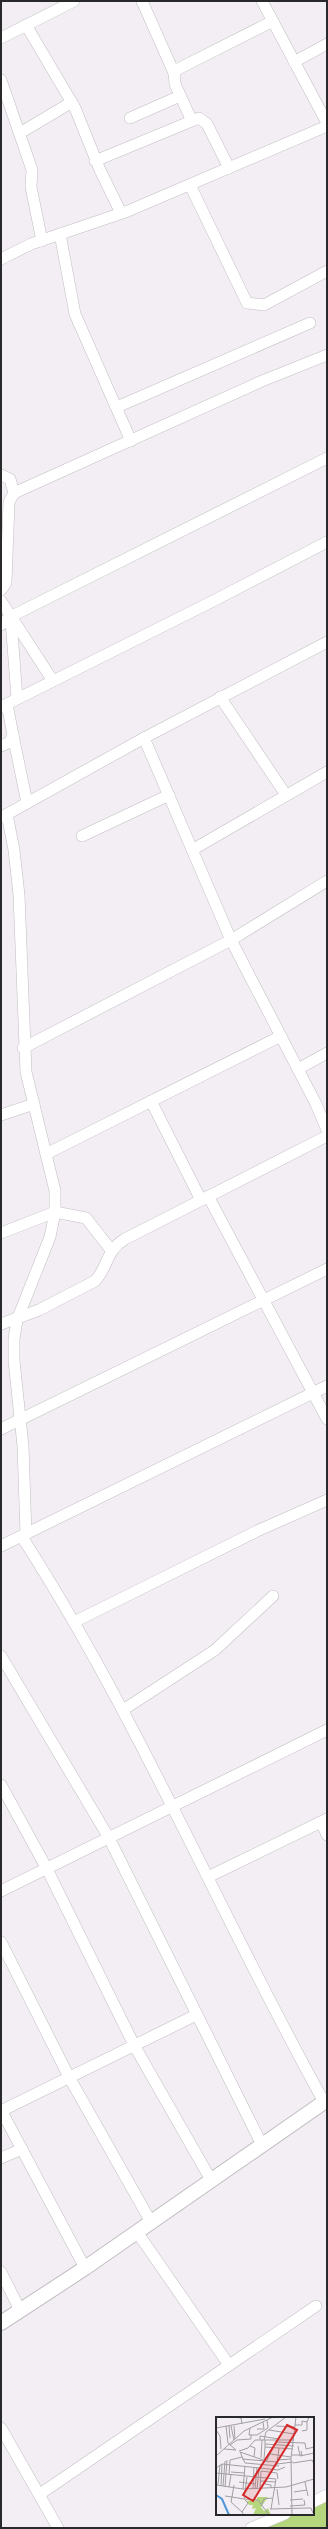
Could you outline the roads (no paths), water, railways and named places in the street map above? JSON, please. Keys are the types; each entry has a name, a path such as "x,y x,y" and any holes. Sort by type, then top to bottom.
{"street":[{"path":"1,38 74,1"},
{"path":"142,1 174,73"},
{"path":"1,259 60,234 122,213 327,125 262,1"},
{"path":"191,119 172,78 174,73 178,69 273,21"},
{"path":"26,25 72,102 96,161 122,213"},
{"path":"294,62 327,44"},
{"path":"1,80 32,170 31,187 42,241"},
{"path":"130,118 180,96"},
{"path":"20,133 72,102"},
{"path":"96,161 191,119 199,118 207,124 229,168"},
{"path":"190,185 247,303 264,305 327,271"},
{"path":"60,234 75,314 131,441"},
{"path":"117,407 310,323"},
{"path":"1,590 6,583 9,502 14,493 262,381 327,355"},
{"path":"1,625 10,617 327,458"},
{"path":"1,475 10,479 14,493"},
{"path":"27,803 13,735 4,705 215,600 327,542"},
{"path":"1,601 53,681"},
{"path":"10,617 17,698"},
{"path":"1,2323 85,2268 325,2101 282,2025 174,1806 123,1710 24,1536 21,1420 14,1361 17,1320 50,1237 55,1212 55,1191 26,1072 23,1048 19,895 14,850 4,815 220,697 327,642"},
{"path":"220,697 286,795"},
{"path":"1,746 10,742 13,735"},
{"path":"144,738 231,940 298,1069 327,1130"},
{"path":"192,850 327,772"},
{"path":"82,836 169,795"},
{"path":"23,1048 231,940 327,881"},
{"path":"46,1154 281,1036"},
{"path":"298,1069 327,1053"},
{"path":"151,1101 327,1419"},
{"path":"1,1114 34,1104"},
{"path":"1,1324 17,1320 95,1281 101,1275 111,1250 125,1239 327,1136"},
{"path":"1,1233 55,1212 86,1218 111,1250"},
{"path":"1,1429 327,1269"},
{"path":"1,1546 24,1536 162,1465 327,1386"},
{"path":"74,1622 251,1534 327,1500"},
{"path":"123,1710 210,1655 273,1596"},
{"path":"1,1656 109,1838 262,2145"},
{"path":"1,1891 47,1870 327,1730"},
{"path":"1,1785 47,1870 134,2045 211,2180"},
{"path":"208,1877 324,1820 327,1835"},
{"path":"1,1942 69,2077 151,2222"},
{"path":"85,2268 1,2110 196,2015"},
{"path":"1,2158 22,2149"},
{"path":"137,2232 229,2365"},
{"path":"1,2272 20,2310"},
{"path":"40,2494 316,2306"},
{"path":"1,2428 58,2528"},
{"path":"314,2502 327,2495"},
{"path":"251,2528 278,2520"}]}
